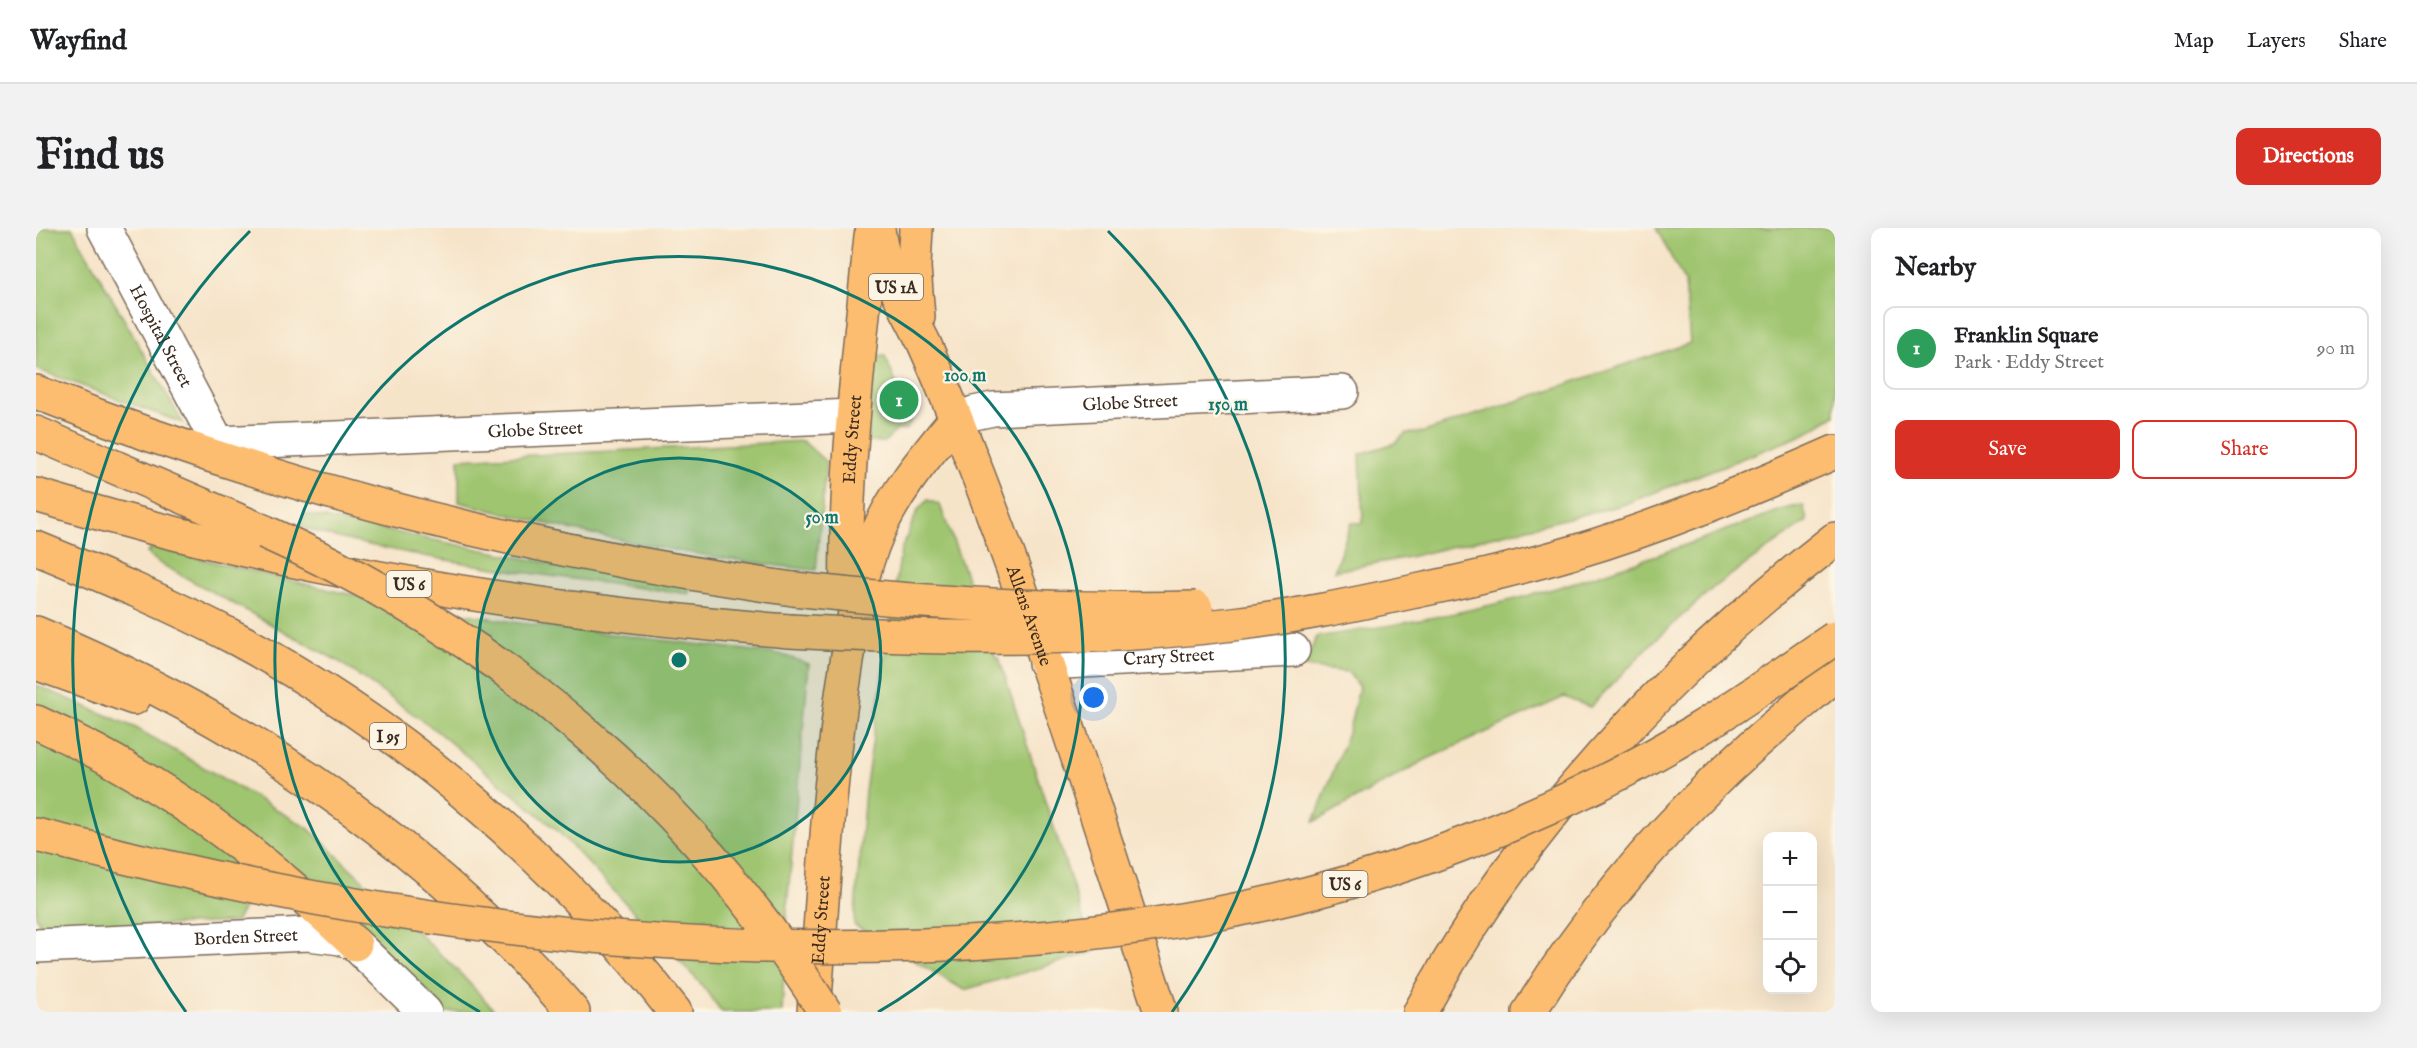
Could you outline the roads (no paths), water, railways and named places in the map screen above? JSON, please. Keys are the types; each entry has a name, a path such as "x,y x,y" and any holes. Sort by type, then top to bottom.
{"main road":[{"name":"Eddy Street","path":"849,651 846,531 853,416 871,228"},
{"name":"Allens Avenue","path":"878,228 889,273 923,342 987,498 1045,663 1161,1012"},
{"name":"US 1A","path":"916,228 915,287 923,342"},
{"path":"36,392 135,430 249,469 315,490 449,525 643,566 793,589 926,603 1076,609 1250,605 1416,591"},
{"name":"Eddy Street","path":"814,1012 832,781 859,593 878,533 903,485 955,420"},
{"path":"36,433 265,532 346,570 444,627 519,679 612,756 682,824 733,882 775,935 825,1012"},
{"name":"US 6","path":"36,495 160,530 246,550 449,591 640,618 789,631 991,638 1137,633 1280,618 1416,591 1530,564 1618,538 1708,505 1835,452"},
{"path":"1420,1012 1469,928 1498,884 1557,808 1617,737 1719,635 1835,539"},
{"name":"I 95","path":"36,548 150,597 239,640 325,692 407,749 483,811 557,879 627,953 675,1012"},
{"path":"36,633 157,688 249,738 328,791 416,859 519,954 573,1012"},
{"name":"US 6","path":"36,835 196,874 360,907 457,922 603,937 751,946 848,947 976,943 1093,933 1190,919 1287,899 1382,872 1476,839 1566,800 1652,755 1739,703 1835,638"},
{"path":"36,663 249,738"},
{"path":"1529,1012 1595,917 1657,842 1725,771 1835,675"},
{"path":"36,722 125,766 199,813 264,863 355,944"},
{"path":"36,840 73,844"}],"street":[{"name":"Hospital Street","path":"104,228 218,443"},
{"name":"Globe Street","path":"955,420 993,409 1342,392"},
{"name":"Globe Street","path":"218,443 853,416"},
{"name":"Crary Street","path":"1045,663 1293,650"},
{"name":"Borden Street","path":"36,946 317,935 341,938 355,944 425,1012"}],"place":[{"name":"Franklin Square","path":"899,400"}]}
